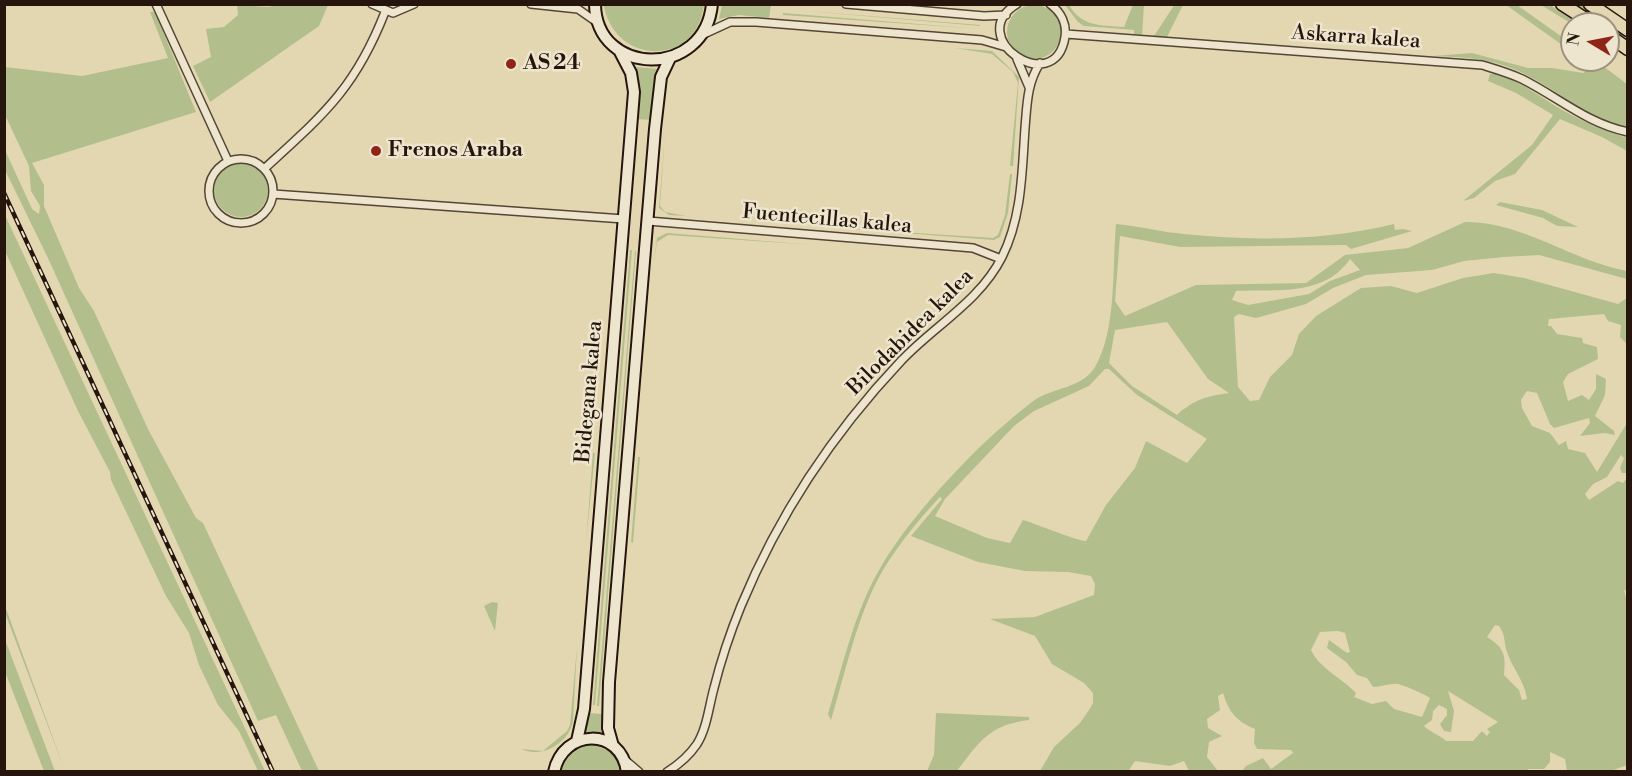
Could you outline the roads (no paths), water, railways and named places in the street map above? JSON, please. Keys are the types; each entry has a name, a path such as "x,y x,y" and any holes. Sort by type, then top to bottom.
{"highway":[{"path":"1590,4 1628,30"}],"street":[{"path":"156,4 228,162"},
{"path":"372,4 385,12 401,12 414,4"},
{"path":"531,4 578,9 598,23"},
{"path":"594,4 598,23"},
{"path":"702,35 710,17 712,4"},
{"path":"846,4 984,16 1006,15"},
{"path":"1006,47 1002,31 1006,15 1017,4"},
{"path":"1017,59 1028,63 1040,63 1048,60 1060,50 1066,34 1060,14 1050,4"},
{"path":"264,169 318,121 342,94 370,49 385,12"},
{"path":"619,50 644,60 670,58 688,49 702,35 730,22 756,22 982,40 1006,47"},
{"name":"Bidegana kalea","path":"577,741 584,709 634,84 619,50 603,33 598,23"},
{"name":"Askarra kalea","path":"1066,34 1482,65 1524,80 1568,108 1602,125 1628,132"},
{"name":"Bilodabidea kalea","path":"1006,47 1017,59 1029,87"},
{"name":"Bidegana kalea","path":"613,746 607,711 659,85 670,58"},
{"name":"Bilodabidea kalea","path":"667,771 688,754 702,734 720,665 742,602 765,552 803,484 841,430 881,382 927,335 974,296 1001,259 1016,219 1029,87 1040,63"},
{"path":"248,160 264,169 270,177 273,194 266,212 249,222 230,222 215,211 208,193 213,174 228,162 248,160"},
{"path":"273,194 624,219"},
{"name":"Fuentecillas kalea","path":"648,222 973,248 1001,259"},
{"path":"554,771 561,753 577,741 595,739 613,746 639,771"},
{"path":"623,758 627,771"}],"railway":[{"path":"4,193 273,772"}],"place":[{"name":"AS 24","path":"511,64"},
{"name":"Frenos Araba","path":"376,151"}]}
